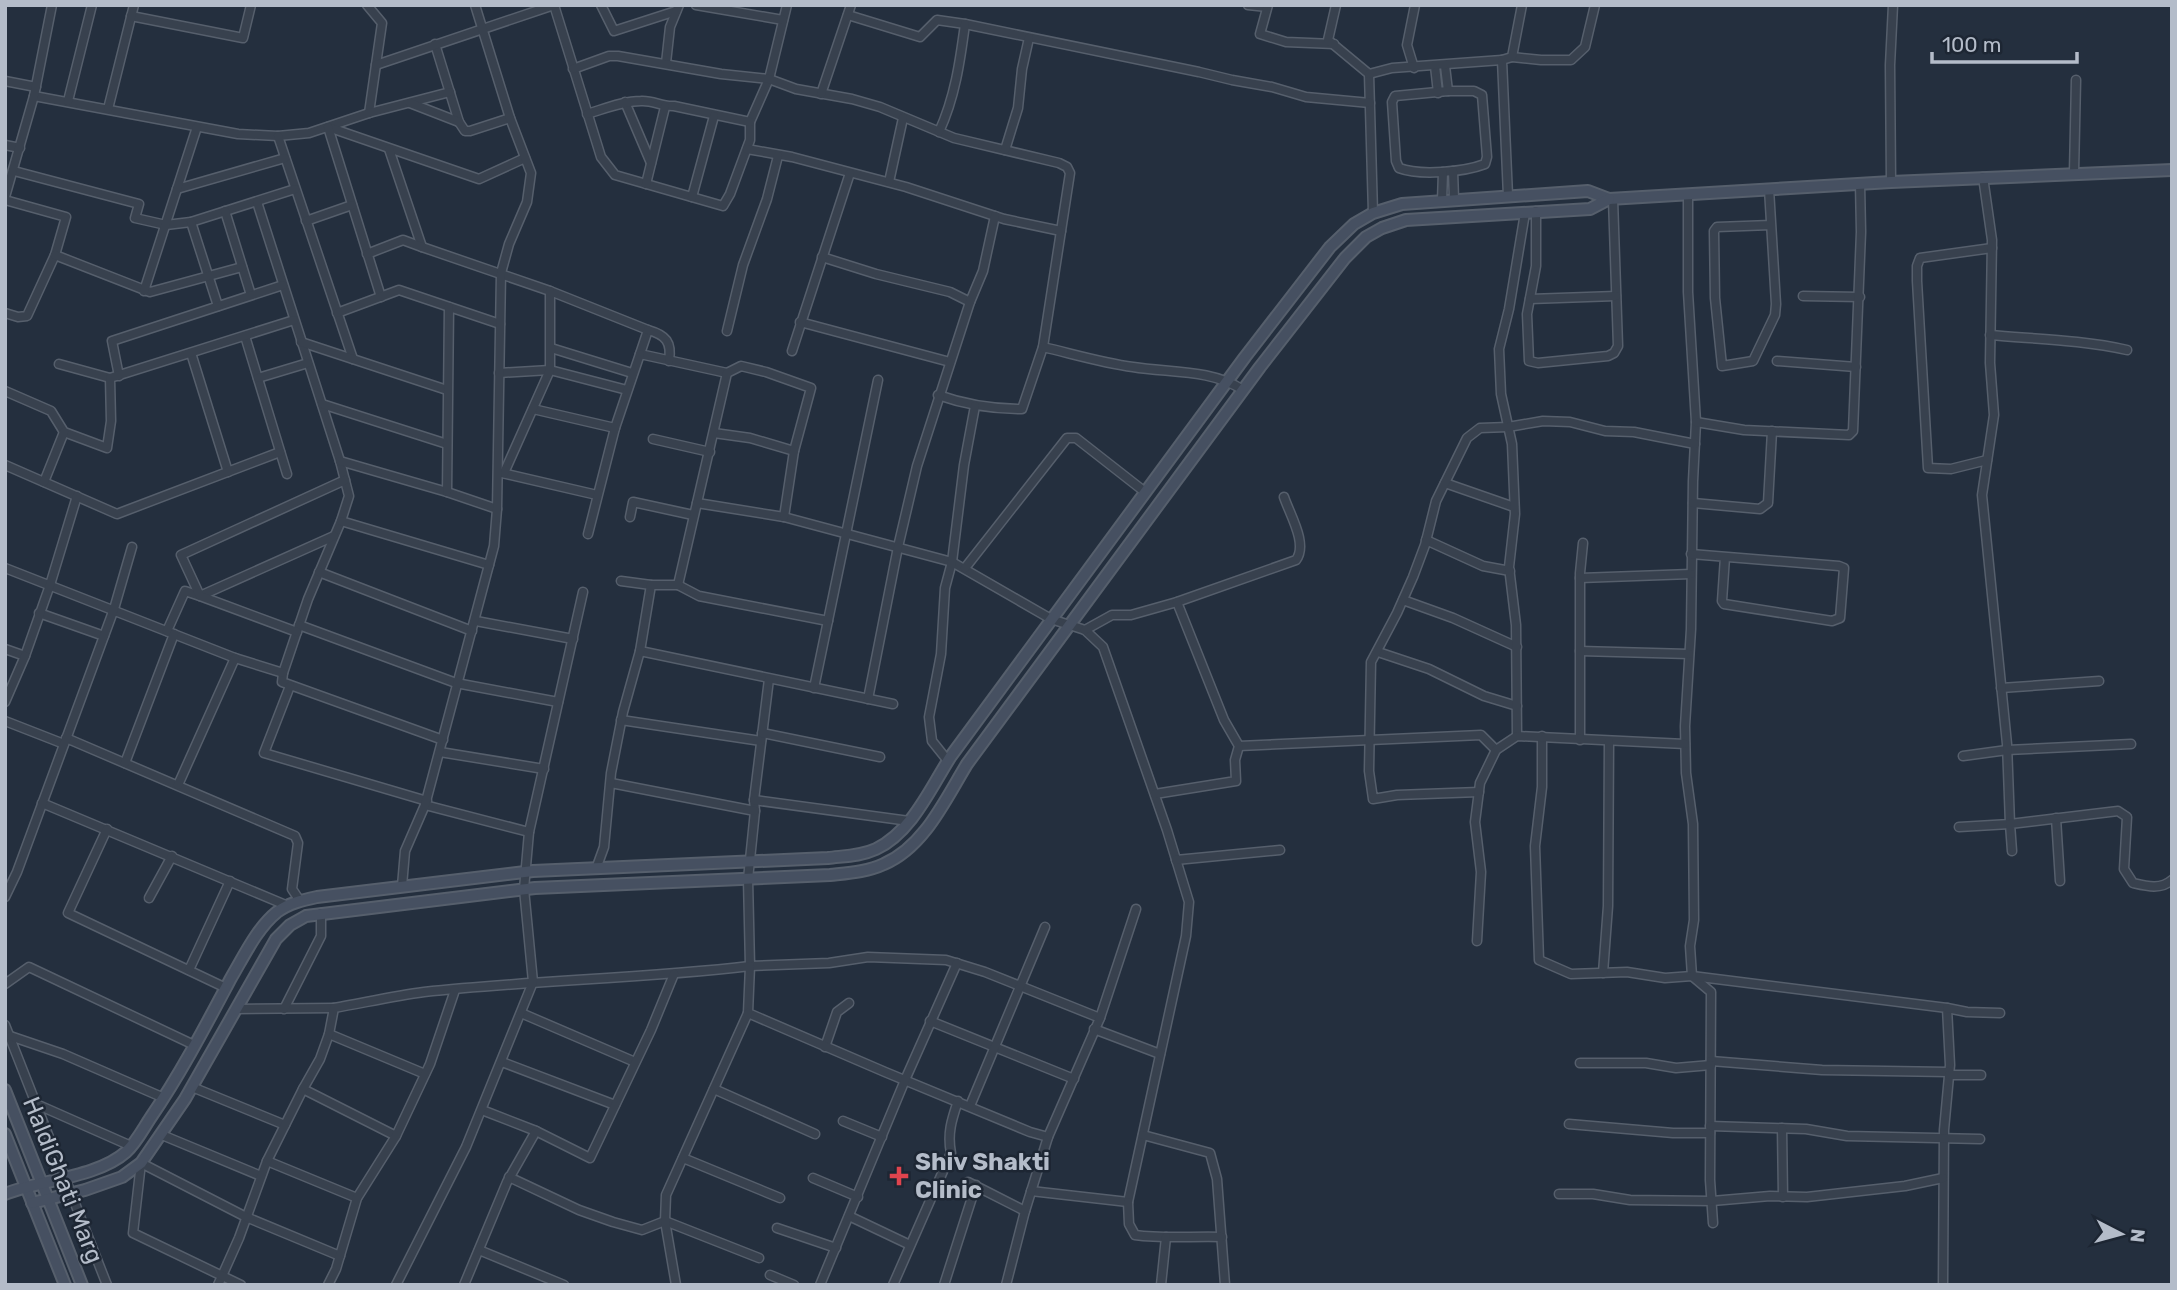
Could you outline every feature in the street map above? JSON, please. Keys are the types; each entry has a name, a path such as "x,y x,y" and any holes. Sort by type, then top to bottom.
{"street":[{"path":"5,313 18,317 27,316 55,256 66,217 5,198 35,91 52,5"},
{"path":"68,101 92,5"},
{"path":"108,109 134,5"},
{"path":"131,16 243,37 251,5"},
{"path":"367,5 383,23 369,113"},
{"path":"402,886 405,851 426,803 494,546 501,472 501,273 509,244 527,202 531,173 510,118 475,5"},
{"path":"376,65 482,27 554,5 601,157 615,175 716,206 725,204 747,149 750,122 769,79 787,5"},
{"path":"601,5 614,31 678,8"},
{"path":"696,5 783,20"},
{"path":"821,94 851,5"},
{"path":"1248,5 1267,6 1261,34 1286,42 1334,44"},
{"path":"1336,5 1328,40 1370,74"},
{"path":"1414,68 1408,45 1415,5"},
{"path":"1512,57 1522,5"},
{"path":"1370,74 1392,68 1512,57 1571,60 1585,47 1595,5"},
{"path":"1891,182 1893,160 1890,65 1893,5"},
{"path":"666,63 670,27 678,8"},
{"path":"848,15 920,37 937,20 965,24 1272,86 1306,97 1370,103"},
{"path":"939,132 957,83 965,24"},
{"path":"1005,150 1018,108 1022,69 1029,38"},
{"path":"435,44 459,122 465,131 510,118"},
{"path":"573,69 609,56 769,79 796,89 852,99 979,145 1030,155 1067,167 1070,173 1043,347 1022,409 997,409 938,395"},
{"path":"1502,60 1508,196"},
{"path":"1445,65 1448,91"},
{"path":"1435,66 1438,93"},
{"path":"1370,74 1373,213"},
{"path":"2074,173 2076,80"},
{"path":"5,81 68,101 197,127 238,134 278,136 309,133 369,113 450,92"},
{"path":"1474,91 1482,95 1487,158 1485,164 1443,172 1406,171 1399,168 1396,161 1392,102 1395,96 1438,93 1474,91"},
{"path":"587,114 625,102 644,100 665,107 674,106 750,122"},
{"path":"625,102 651,163"},
{"path":"409,103 459,122"},
{"path":"646,184 665,107"},
{"path":"692,197 714,116"},
{"path":"889,182 903,118"},
{"path":"144,291 197,127"},
{"path":"328,127 479,179 525,158"},
{"path":"328,127 381,297"},
{"path":"278,136 354,359"},
{"path":"5,145 20,148"},
{"path":"390,149 422,247"},
{"path":"747,149 792,157 889,182 995,216 1061,232"},
{"path":"727,331 743,265 767,199 778,156"},
{"path":"177,189 285,158"},
{"path":"32,1203 122,1177 141,1163 192,1087 256,972 282,932 298,920 321,913 524,889 858,872 883,865 903,853 925,831 967,765 1243,390 1345,258 1366,237 1382,228 1406,220 1590,209 1611,199 1860,183 2172,170"},
{"path":"14,171 139,204 135,218 166,225 191,222 295,189"},
{"path":"1448,200 1453,171"},
{"path":"1443,172 1448,200"},
{"path":"792,351 850,173"},
{"path":"1983,177 1992,248 1990,363 1994,415 1982,495 2007,750 2012,851"},
{"path":"1696,422 1744,430 1852,434 1860,297 1860,183"},
{"path":"1769,189 1771,225 1775,315 1753,361 1721,366 1715,298 1714,231 1717,227 1771,225"},
{"path":"5,1194 112,1163 131,1146 164,1098 261,929 277,912 300,901 525,872 854,855 875,849 891,840 909,821 948,761 1228,380 1330,247 1354,224 1373,213 1402,204 1588,191 1611,199"},
{"path":"1688,194 1688,292 1696,422 1685,744 1693,824 1694,920 1690,946 1692,976 1711,992 1710,1129 1713,1223"},
{"path":"1531,212 1536,266 1530,299 1527,340 1529,361 1538,363 1608,356 1614,354 1618,346 1611,199"},
{"path":"257,202 349,496 298,628 282,682 443,740"},
{"path":"306,221 352,205"},
{"path":"225,211 251,295"},
{"path":"1517,736 1517,647 1510,571 1514,506 1511,444 1501,394 1499,349 1531,212"},
{"path":"868,699 917,466 938,395 983,271 995,216"},
{"path":"191,222 218,306"},
{"path":"367,254 403,240 501,273 665,336 669,343 669,361"},
{"path":"1987,460 1951,469 1927,468 1921,337 1917,313 1917,265 1920,258 1992,248"},
{"path":"55,256 144,291 158,291 242,267"},
{"path":"822,257 876,274 950,292 970,302"},
{"path":"5,391 51,411 64,432 107,448 115,377 112,341 283,285"},
{"path":"337,313 399,290 500,324"},
{"path":"501,472 550,370 550,291"},
{"path":"1530,299 1616,296"},
{"path":"1803,296 1860,297"},
{"path":"447,492 449,307"},
{"path":"60,364 115,377 294,320"},
{"path":"800,322 950,362"},
{"path":"588,534 615,428 648,330"},
{"path":"1990,335 2100,344 2127,350"},
{"path":"245,336 287,474"},
{"path":"301,342 447,390"},
{"path":"1043,347 1130,367 1195,373 1228,380 1243,390"},
{"path":"551,348 632,373"},
{"path":"191,353 228,472"},
{"path":"640,354 727,373 740,366 811,388 794,451 783,517"},
{"path":"1777,361 1856,367"},
{"path":"258,378 308,363"},
{"path":"499,373 550,370 627,390"},
{"path":"678,585 727,373"},
{"path":"814,688 878,380"},
{"path":"321,404 447,444"},
{"path":"948,761 932,741 929,717 941,654 945,588 952,562 975,405"},
{"path":"533,409 615,428"},
{"path":"1479,792 1397,795 1373,799 1369,741 1371,662 1403,600 1426,540 1436,501 1467,438 1480,428 1543,421 1570,422 1605,431 1634,432 1695,444"},
{"path":"1693,503 1760,509 1765,507 1768,503 1772,431"},
{"path":"44,482 64,432"},
{"path":"714,433 750,438 794,451"},
{"path":"965,568 1067,438 1076,438 1145,492"},
{"path":"653,439 710,452"},
{"path":"5,465 117,514 280,452"},
{"path":"340,461 497,509"},
{"path":"501,472 597,495"},
{"path":"200,596 181,555 345,480"},
{"path":"1445,483 1514,506"},
{"path":"5,702 50,585 77,496"},
{"path":"1085,630 1112,615 1132,615 1177,602 1296,561 1301,545 1284,497"},
{"path":"630,517 633,502 693,516"},
{"path":"697,503 783,517 952,562 1051,619 1085,630 1103,647 1155,794 1189,902 1186,936 1128,1202 1129,1224 1135,1235 1222,1237"},
{"path":"341,521 489,565"},
{"path":"200,596 335,535"},
{"path":"1426,540 1483,566 1510,571"},
{"path":"1580,740 1580,578 1583,543"},
{"path":"5,897 114,609 132,547"},
{"path":"1691,554 1725,557 1844,568 1840,618 1832,621 1724,604 1725,557"},
{"path":"5,568 235,658 283,673"},
{"path":"319,572 472,631"},
{"path":"1580,578 1691,574"},
{"path":"621,581 678,585 699,596 828,621"},
{"path":"596,869 604,847 621,719 639,651 651,585"},
{"path":"125,763 184,591 456,684 558,702"},
{"path":"396,1285 454,1172 533,982 524,889 530,832 583,592"},
{"path":"1403,600 1517,647"},
{"path":"1155,794 1236,781 1235,760 1239,746 1224,720 1177,602"},
{"path":"39,613 104,636"},
{"path":"476,621 573,639"},
{"path":"5,649 24,656"},
{"path":"639,651 893,704"},
{"path":"1580,651 1689,654"},
{"path":"1378,652 1429,669 1484,696 1517,706"},
{"path":"178,785 235,658"},
{"path":"676,1284 665,1221 666,1195 748,1013 751,966 748,879 754,800 769,679"},
{"path":"2001,688 2098,681"},
{"path":"290,686 264,753 530,832"},
{"path":"621,719 762,737 880,757"},
{"path":"5,721 125,763 295,835 298,843 292,884 293,893 300,901"},
{"path":"1239,746 1481,735 1496,750"},
{"path":"1477,942 1481,872 1475,822 1480,783 1496,750 1517,736 1685,744"},
{"path":"1542,736 1542,787 1535,846 1539,960 1571,974 1627,972 1665,978 1692,976 1967,1012 2000,1013"},
{"path":"1603,973 1608,906 1609,741"},
{"path":"1963,756 2007,750 2130,744"},
{"path":"440,752 544,769"},
{"path":"611,783 755,811"},
{"path":"754,800 909,821"},
{"path":"42,803 288,906"},
{"path":"1959,827 2010,824 2118,811 2127,817 2124,869 2133,883 2149,887 2166,885 2172,880"},
{"path":"2056,818 2060,881"},
{"path":"107,829 68,913 226,988"},
{"path":"1176,860 1280,850"},
{"path":"149,898 172,856"},
{"path":"189,970 230,881"},
{"path":"1006,1285 1048,1137 1100,1018 1136,909"},
{"path":"284,1009 321,936 321,913"},
{"path":"970,1105 1045,927"},
{"path":"236,1009 334,1008 421,992 868,957 946,960 1100,1018"},
{"path":"820,1285 930,1021 957,963"},
{"path":"5,984 29,967 194,1045"},
{"path":"482,1110 536,1131 590,1157 674,974"},
{"path":"328,1285 340,1256 357,1198 396,1136 425,1074 455,990"},
{"path":"825,1046 837,1012 849,1003"},
{"path":"218,1285 267,1161 320,1059 330,1034 334,1008"},
{"path":"1944,1285 1942,1178 1949,1073 1947,1008"},
{"path":"521,1013 635,1062"},
{"path":"748,1013 1030,1132 1048,1137"},
{"path":"930,1021 1074,1079"},
{"path":"5,1025 107,1285"},
{"path":"1094,1029 1160,1054"},
{"path":"330,1034 425,1074"},
{"path":"10,1036 63,1054 164,1098"},
{"path":"502,1062 615,1105"},
{"path":"1580,1063 1646,1063 1676,1068 1711,1063 1981,1075"},
{"path":"192,1087 285,1125"},
{"path":"303,1089 396,1136"},
{"path":"714,1089 815,1134"},
{"name":"HaldiGhati Marg","path":"5,1090 82,1285"},
{"path":"893,1285 951,1153 949,1128 958,1101"},
{"path":"36,1104 131,1146"},
{"path":"843,1121 882,1137"},
{"path":"1569,1124 1673,1133 1710,1129 1782,1128 1847,1136 1980,1139"},
{"path":"1782,1128 1783,1196"},
{"path":"464,1285 509,1177 536,1131"},
{"name":"HaldiGhati Marg","path":"5,1134 65,1285"},
{"path":"162,1135 261,1176"},
{"path":"1143,1135 1210,1153 1217,1179 1226,1285"},
{"path":"683,1158 780,1198"},
{"path":"267,1161 357,1198"},
{"path":"141,1163 246,1217 340,1256"},
{"path":"141,1163 133,1233 241,1285"},
{"path":"509,1177 579,1210 613,1222 642,1230 665,1221 759,1258"},
{"path":"813,1178 858,1197"},
{"path":"1559,1195 1593,1194 1630,1200 1712,1201 1807,1197 1891,1188 1942,1178"},
{"path":"944,1285 972,1184 1025,1211"},
{"path":"1031,1191 1128,1202"},
{"path":"849,1216 910,1245"},
{"path":"777,1228 836,1248"},
{"path":"1161,1285 1166,1237"},
{"path":"479,1250 564,1285"},
{"path":"770,1275 794,1285"}],"place":[{"name":"Shiv Shakti Clinic","path":"899,1176"}]}
